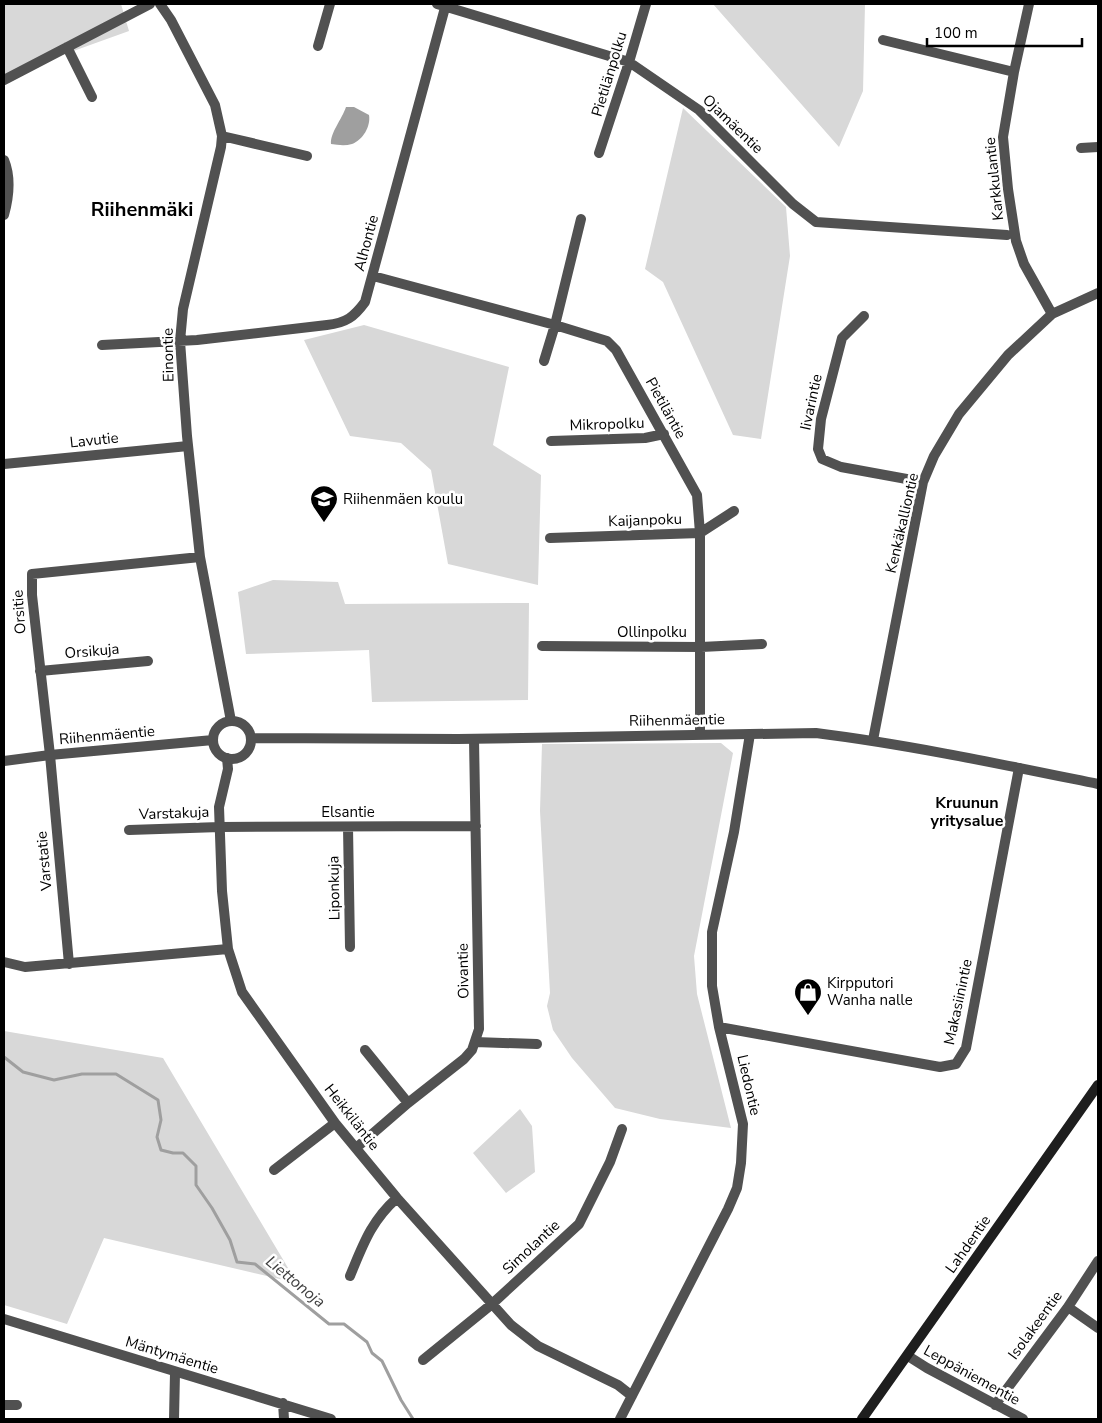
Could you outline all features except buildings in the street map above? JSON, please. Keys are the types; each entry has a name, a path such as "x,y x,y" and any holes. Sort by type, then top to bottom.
{"main road":[{"name":"Lahdentie","path":"862,1419 1098,1085"}],"street":[{"path":"4,80 150,4"},
{"name":"Einontie","path":"160,4 171,20 215,106 222,136 183,309 180,341 188,446 200,557 231,721"},
{"path":"318,46 330,4"},
{"name":"Pietilänpolku","path":"599,153 646,4"},
{"name":"Karkkulantie","path":"1029,4 1014,72 1003,137 1016,241 1024,264 1052,314"},
{"name":"Ojamäentie","path":"443,5 629,62 699,110 792,204 816,222 1007,235"},
{"name":"Alhontie","path":"102,345 180,341 341,324 353,316 365,302 373,276 443,5"},
{"path":"883,40 1014,72"},
{"path":"67,46 92,97"},
{"path":"222,136 308,156"},
{"path":"1080,148 1098,148"},
{"path":"4,160 8,170 8,201 4,215"},
{"path":"544,361 555,325 581,219"},
{"name":"Pietiläntie","path":"373,276 555,325 607,342 616,350 697,495 700,533 700,734"},
{"name":"Kenkäkalliontie","path":"873,740 924,482 934,456 959,414 1008,356 1052,314 1098,293"},
{"name":"Iivarintie","path":"864,316 842,338 821,419 818,449 822,459 841,467 924,482"},
{"name":"Mikropolku","path":"551,441 645,438 664,434"},
{"name":"Lavutie","path":"4,464 188,446"},
{"name":"Kaijanpoku","path":"550,538 700,533 734,511"},
{"name":"Orsitie","path":"50,755 32,595 32,574 200,557"},
{"name":"Ollinpolku","path":"542,646 701,647 762,644"},
{"name":"Orsikuja","path":"40,671 148,661"},
{"path":"231,721 244,725 251,738 249,750 234,759 227,758 217,752 213,740 216,729 225,722 231,721"},
{"name":"Riihenmäentie","path":"251,738 474,739 816,733 873,740 1098,784"},
{"name":"Liedontie","path":"620,1419 737,1188 743,1143 743,1124 719,1027 712,986 712,932 734,832 750,734"},
{"name":"Oivantie","path":"356,1148 408,1103 464,1059 472,1050 479,1029 474,739"},
{"name":"Riihenmäentie","path":"4,762 50,755 213,740"},
{"name":"Varstatie","path":"50,755 68,964"},
{"name":"Heikkiläntie","path":"227,758 228,770 220,807 222,891 228,949 242,992 335,1122 356,1148 397,1198 511,1325 538,1346 618,1385 632,1396"},
{"name":"Makasiinintie","path":"719,1027 940,1067 956,1064 966,1048 1019,768"},
{"name":"Elsantie","path":"220,827 476,826"},
{"name":"Varstakuja","path":"129,830 220,827"},
{"name":"Liponkuja","path":"348,827 350,947"},
{"path":"4,962 25,967 228,949"},
{"path":"474,1042 537,1044"},
{"path":"365,1050 408,1103"},
{"path":"274,1170 335,1122"},
{"name":"Simolantie","path":"423,1360 492,1304 579,1224 610,1162 622,1129"},
{"path":"350,1276 369,1232 383,1210 397,1198"},
{"name":"Isolakeentie","path":"994,1405 1068,1307 1098,1261"},
{"path":"1068,1307 1098,1328"},
{"name":"Mäntymäentie","path":"4,1319 331,1419"},
{"name":"Leppäniementie","path":"908,1356 994,1405 1023,1419"},
{"path":"174,1419 175,1372"},
{"path":"283,1403 284,1419"},
{"path":"4,1405 17,1405"}],"shaded area":[{"path":"4,4 121,4 129,31 4,76"},
{"path":"713,4 865,4 863,91 839,147"},
{"path":"346,107 354,107 369,115 369,124 363,136 356,142 344,145 331,144 332,135"},
{"path":"683,108 786,207 790,256 761,439 733,435 663,282 645,269"},
{"path":"364,325 509,367 493,445 541,475 538,585 448,564 431,470 401,443 350,436 304,340"},
{"path":"273,580 338,582 345,604 529,603 528,700 372,702 369,650 246,654 238,592"},
{"path":"721,743 733,753 694,956 697,994 731,1128 660,1119 615,1108 572,1058 553,1030 547,1006 550,993 540,811 542,744"},
{"path":"4,1031 163,1058 297,1283 104,1238 67,1324 4,1305"},
{"path":"520,1109 532,1126 535,1172 506,1193 473,1153"}],"waterway":[{"name":"Liettonoja","path":"4,1057 23,1072 54,1080 82,1074 116,1074 158,1100 161,1120 157,1137 161,1150 183,1153 196,1166 196,1185 212,1208 230,1240 237,1262 255,1264 329,1324 344,1324 367,1342 372,1353 382,1361 401,1400 413,1419"}],"place":[{"name":"Riihenmäen koulu","path":"324,523"},
{"name":"Kirpputori Wanha nalle","path":"808,1016"}],"district":[{"name":"Riihenmäki","path":"142,209"},
{"name":"Kruunun yritysalue","path":"967,811"}]}
